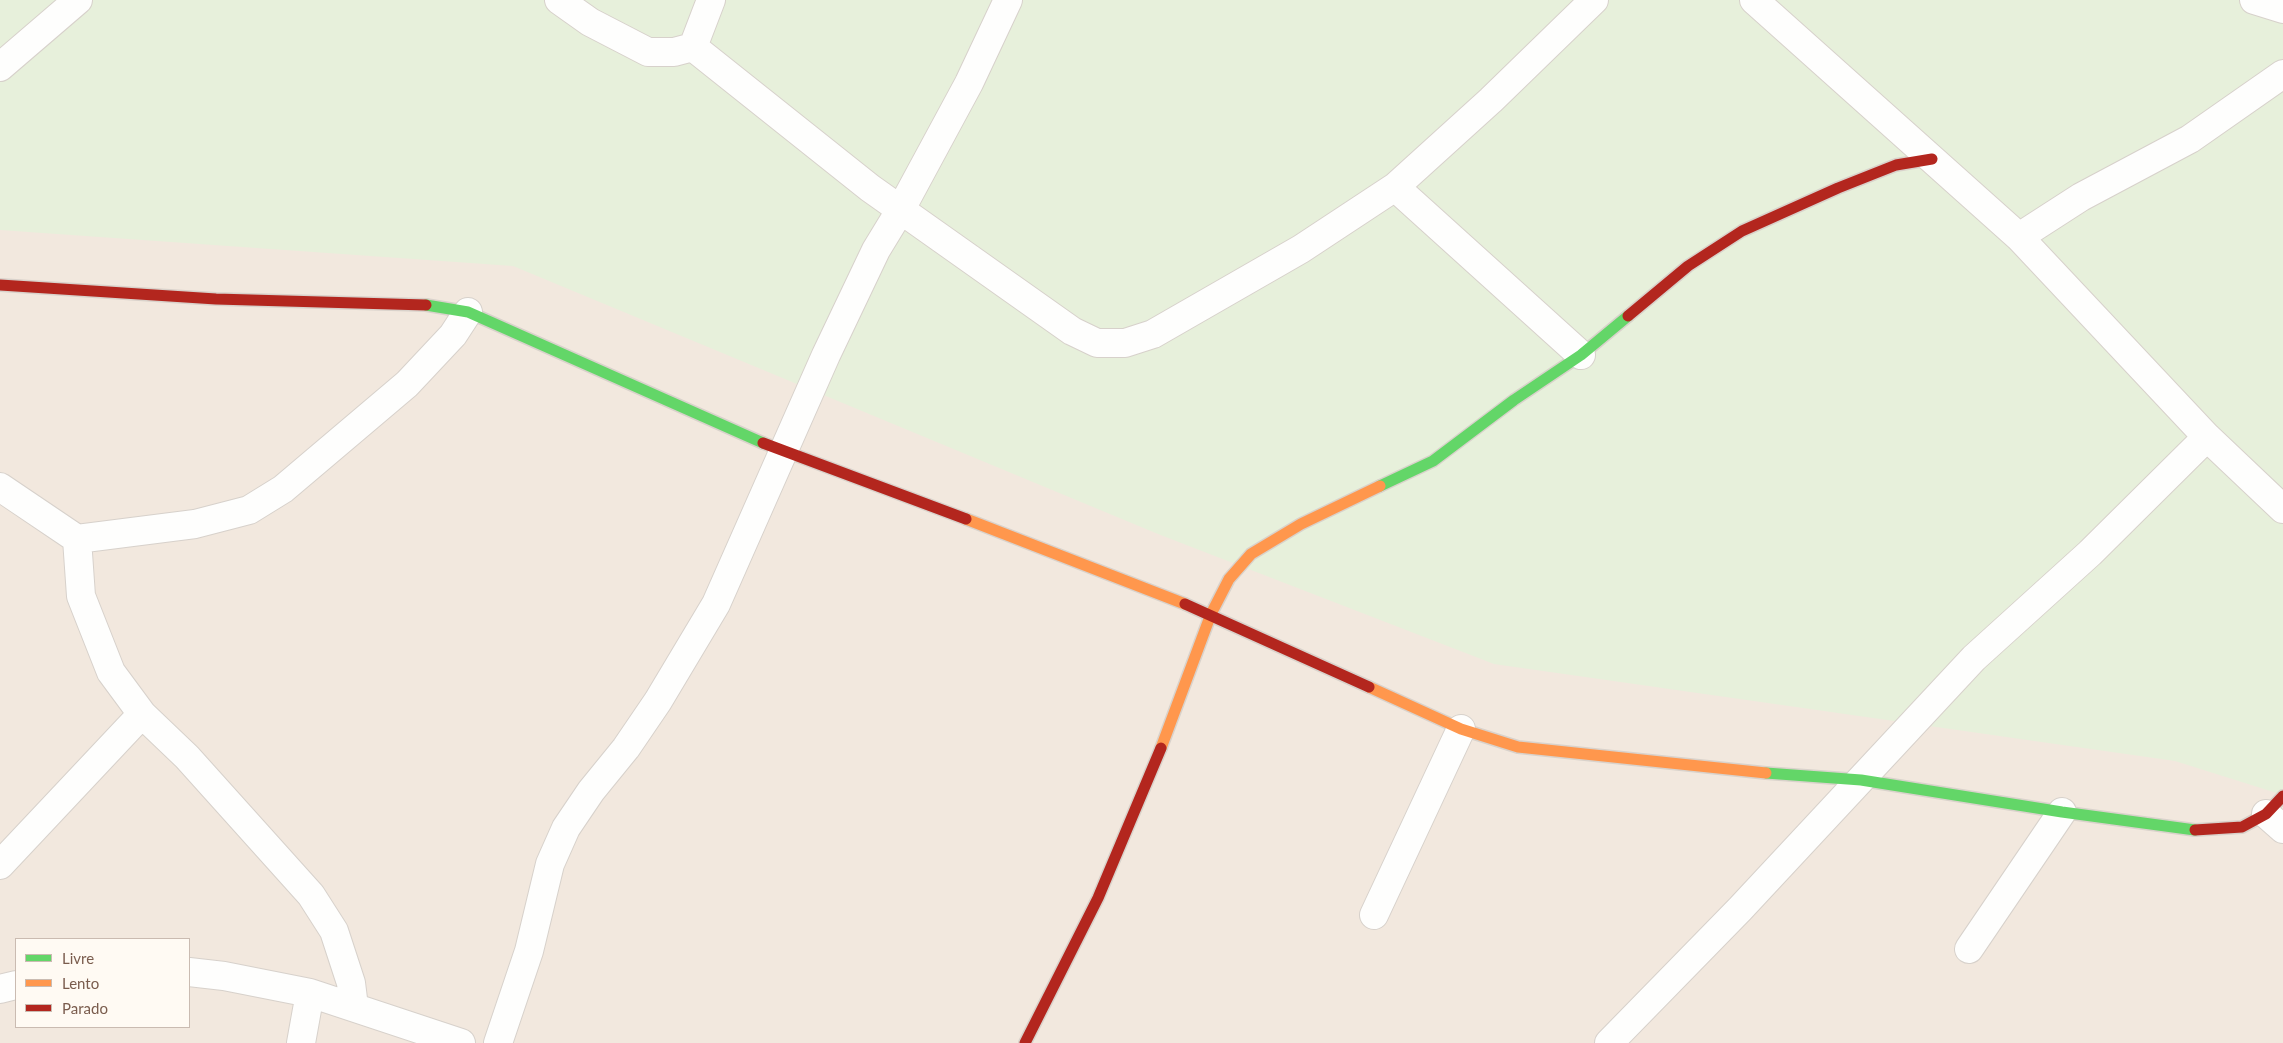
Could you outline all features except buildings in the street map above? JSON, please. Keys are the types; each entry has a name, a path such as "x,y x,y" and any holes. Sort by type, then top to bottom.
{"street":[{"path":"0,67 78,0"},
{"path":"559,0 590,22 648,52 674,52 693,47"},
{"path":"693,47 711,0"},
{"path":"498,1043 530,952 550,864 566,828 591,791 631,740 716,604 826,355 872,258 902,209 968,83 1008,0"},
{"path":"693,47 870,188 1072,331 1097,343 1125,343 1153,334 1301,249 1395,187 1491,100 1594,0"},
{"path":"1754,0 2019,238 2207,437 2283,509"},
{"path":"2254,0 2283,9"},
{"path":"2019,238 2081,197 2190,139 2283,74"},
{"path":"1025,1043 1098,898 1159,752 1211,614 1229,579 1251,554 1301,524 1433,461 1514,400 1581,354 1688,266 1742,231 1838,188 1896,165 1932,158"},
{"path":"1395,187 1581,354"},
{"path":"0,285 216,299 402,303 439,306 468,312 784,452 908,496 1211,614 1461,729 1518,747 1756,772 1861,780 2062,812 2191,830 2242,827 2277,813"},
{"path":"0,487 77,540 195,524 249,510 297,478 407,384 453,336 468,312"},
{"path":"1609,1043 1740,909 1974,658 2090,554 2207,437"},
{"path":"77,540 81,596 111,672 142,714 186,757 312,895 334,931 351,983 354,1007"},
{"path":"0,865 142,714"},
{"path":"1374,915 1461,729"},
{"path":"1969,949 2062,812"},
{"path":"190,972 224,976 310,993 461,1043"},
{"path":"0,989 15,985"},
{"path":"301,1043 310,993"}],"shaded area":[{"path":"0,0 2283,0 2283,1043 0,1043"}],"green space":[{"path":"0,0 2283,0 2283,795 2175,761 1494,664 1158,534 513,266 0,230"}],"traffic: fast":[{"path":"426,305 468,312 763,443"},
{"path":"1380,486 1433,461 1514,400 1581,355 1628,316"},
{"path":"1766,773 1861,780 2062,812 2195,830"}],"traffic: slow":[{"path":"1161,748 1211,614 1229,579 1251,554 1301,524 1380,486"},
{"path":"966,519 1185,604"},
{"path":"1369,687 1461,729 1518,747 1766,773"}],"traffic: jam":[{"path":"1628,316 1688,266 1742,231 1838,188 1896,165 1932,159"},
{"path":"0,285 216,299 426,305"},
{"path":"763,443 966,519"},
{"path":"1185,604 1369,687"},
{"path":"1025,1043 1098,898 1161,748"},
{"path":"2195,830 2242,827 2266,814 2283,796"}]}
